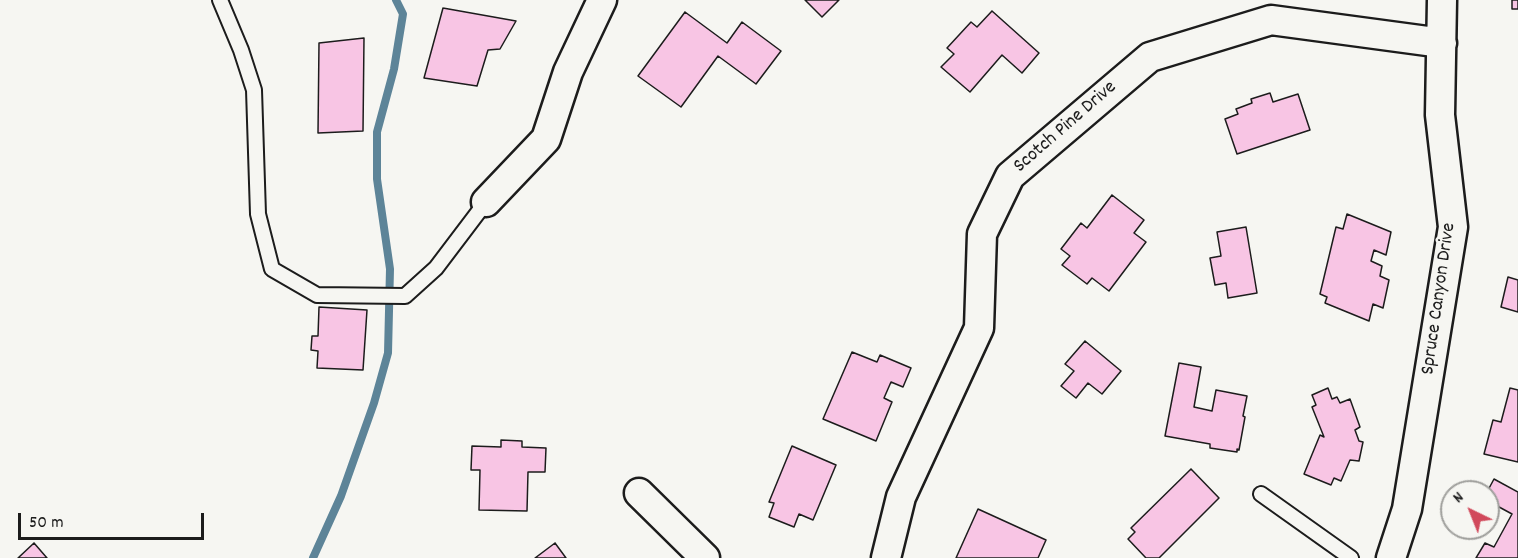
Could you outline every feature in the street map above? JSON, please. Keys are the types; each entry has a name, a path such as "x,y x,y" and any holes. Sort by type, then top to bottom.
{"street":[{"path":"486,202 546,140 568,72 602,0"},
{"name":"Spruce Canyon Drive","path":"1391,558 1407,509 1453,227 1440,115 1442,0"},
{"name":"Scotch Pine Drive","path":"886,558 901,496 979,328 982,234 1010,176 1150,57 1271,20 1442,43"},
{"path":"639,493 705,558"}],"lane":[{"path":"220,0 242,50 254,90 258,214 272,268 316,296 405,296 436,268 486,202"},
{"path":"1261,494 1351,558"}],"building":[{"path":"805,0 839,0 822,17"},
{"path":"1512,0 1518,0 1518,9 1512,9"},
{"path":"443,8 516,21 500,49 488,50 477,86 424,78"},
{"path":"992,11 1039,53 1022,73 1002,55 970,92 941,67 954,54 947,48 971,22 977,27"},
{"path":"685,12 727,43 742,22 781,51 756,84 718,56 681,107 638,76"},
{"path":"364,38 363,131 318,133 319,43"},
{"path":"1270,93 1273,102 1298,94 1310,130 1237,154 1225,119 1238,114 1236,109 1252,103 1251,99"},
{"path":"1112,195 1144,220 1134,233 1146,242 1109,291 1092,278 1087,284 1062,265 1070,256 1061,249 1081,223 1087,228"},
{"path":"1347,214 1391,232 1386,255 1374,250 1371,261 1382,266 1380,276 1389,280 1383,308 1373,304 1369,321 1325,303 1327,297 1320,294 1336,227 1343,229"},
{"path":"1246,227 1257,293 1228,298 1226,283 1215,285 1210,258 1221,256 1217,232"},
{"path":"1508,277 1518,280 1518,312 1501,307"},
{"path":"319,307 367,310 363,370 317,368 318,351 311,350 312,336 318,336"},
{"path":"1085,341 1121,371 1102,394 1088,383 1076,398 1061,386 1074,371 1065,364"},
{"path":"852,352 877,362 880,355 911,368 903,387 891,382 884,398 892,402 876,441 823,419"},
{"path":"1179,363 1201,367 1194,407 1212,411 1216,390 1247,396 1237,452 1210,448 1210,444 1165,436"},
{"path":"1328,388 1332,399 1337,397 1340,403 1350,399 1360,427 1355,430 1359,441 1363,442 1359,461 1350,460 1341,481 1334,478 1331,485 1304,474 1320,435 1324,437 1312,407 1316,405 1312,395"},
{"path":"1510,388 1518,390 1518,462 1484,454 1493,420 1501,422"},
{"path":"501,440 522,441 522,447 546,448 545,472 528,472 527,511 479,510 480,470 471,470 472,446 501,447"},
{"path":"792,446 836,465 813,520 799,514 794,527 769,517 774,503 769,502"},
{"path":"1191,469 1219,498 1159,558 1146,558 1128,539 1135,532 1131,528"},
{"path":"1500,482 1518,492 1518,558 1476,558 1485,543 1494,547 1500,540 1512,514 1500,508"},
{"path":"978,509 1046,540 1038,558 956,558"},
{"path":"34,543 47,558 18,558"},
{"path":"555,543 566,558 535,558"}],"waterway":[{"path":"313,558 341,496 374,403 388,353 390,269 377,179 377,132 394,69 403,14 396,0"}]}
